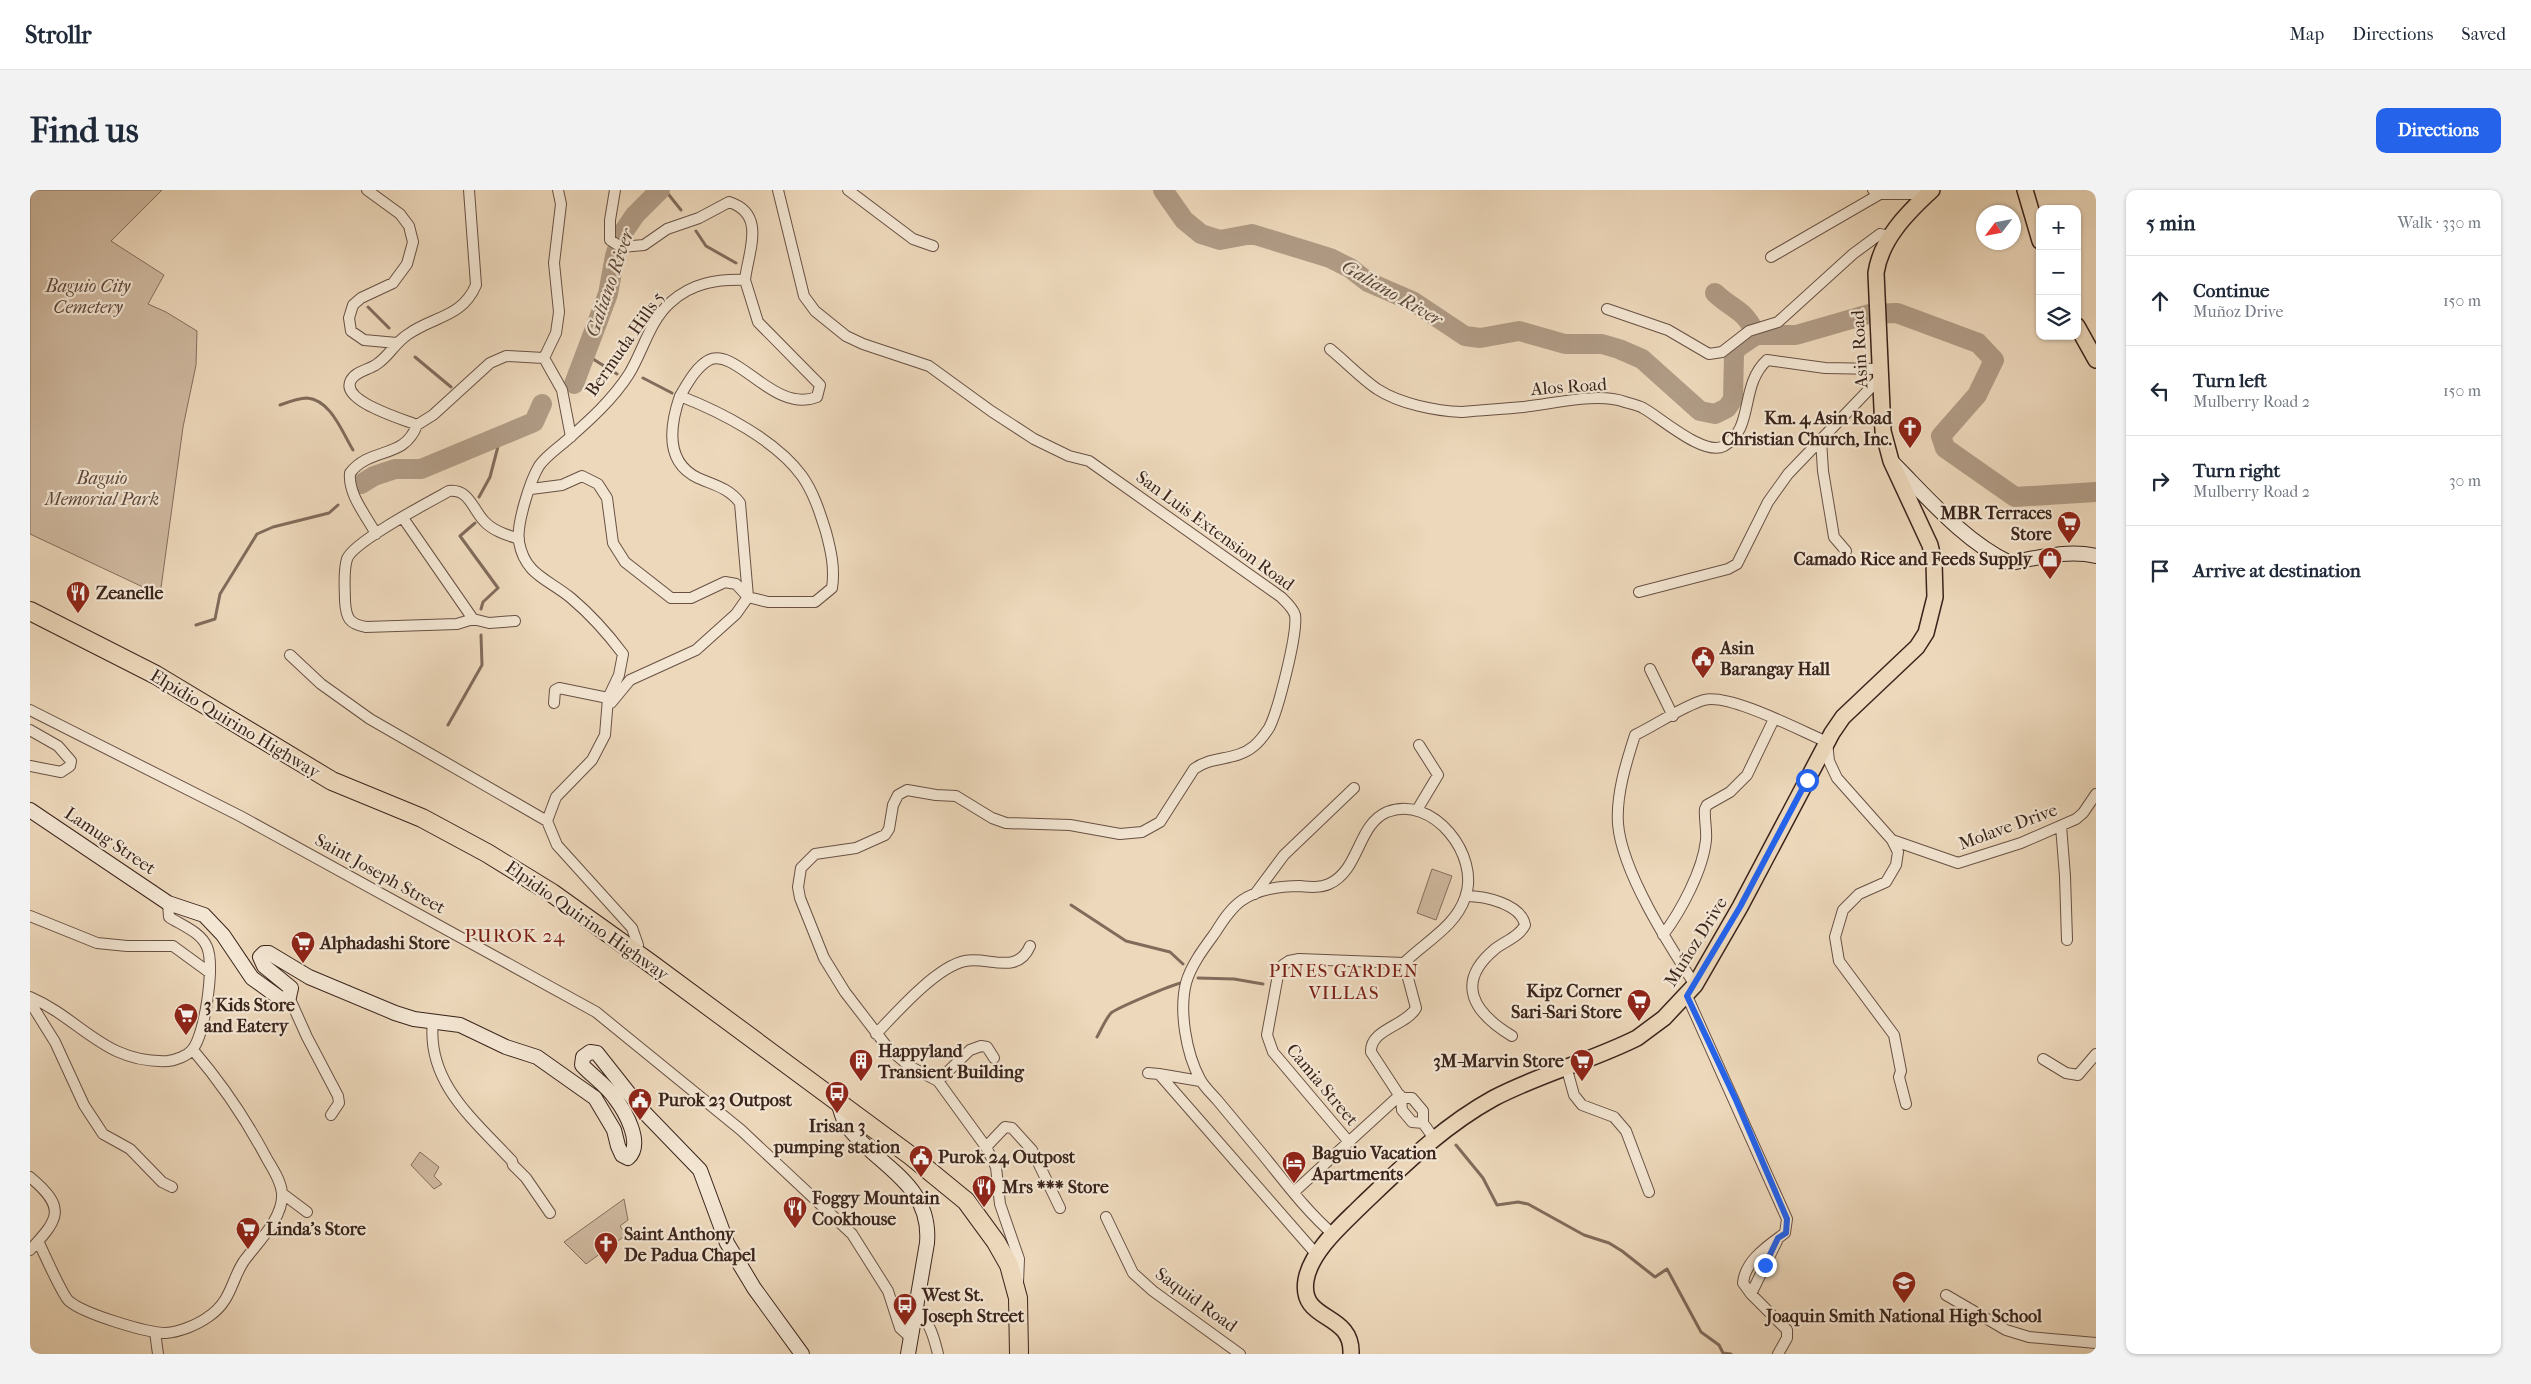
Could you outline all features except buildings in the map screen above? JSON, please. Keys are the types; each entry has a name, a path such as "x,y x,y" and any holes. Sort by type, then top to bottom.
{"highway":[{"name":"Elpidio Quirino Highway","path":"30,611 156,675 332,781 422,818 487,853 552,892 839,1105 911,1156 966,1201 996,1242 1009,1265 1017,1289 1020,1322 1019,1354"}],"main road":[{"path":"2025,190 2036,227"},
{"name":"Asin Road","path":"1892,461 1884,431 1878,350 1877,265 1889,236 1930,192"},
{"path":"2081,333 2096,360"},
{"name":"Muñoz Drive","path":"1351,1354 1351,1342 1346,1331 1338,1323 1313,1308 1307,1297 1306,1279 1317,1255 1334,1234 1433,1138 1495,1098 1566,1066 1596,1056 1637,1038 1653,1028 1691,990 1740,907 1827,742 1843,717 1917,647 1926,632 1931,618 1934,562 1930,545 1892,461"}],"street":[{"path":"367,190 400,214 409,226 414,242 407,264 393,283 361,298 353,305 349,318 351,331 364,340 397,343"},
{"path":"417,425 362,402 353,396 349,388 351,379 360,372 376,366 391,354 397,343 427,322 449,315 463,306 471,297 476,285 469,190"},
{"path":"544,358 556,333 559,312 554,263 561,204 558,190"},
{"path":"547,821 556,798 592,760 605,735 608,703 630,680 685,657 696,650 736,614 748,598 740,503 733,493 695,477 682,467 674,451 670,432 680,396 696,372 710,360 725,359 789,399 805,402 817,397 820,385 758,322 745,280 753,236 748,216 741,205 729,202 699,218 668,229 644,245 621,247 610,240 610,220 615,190"},
{"name":"San Luis Extension Road","path":"778,190 804,296 809,304 829,323 846,336 929,366 1012,426 1056,450 1089,461 1281,597 1294,613 1296,628 1274,716 1266,732 1256,744 1238,756 1211,761 1194,769 1170,809 1152,828 1120,834 1070,825 1006,823 992,818 956,796 907,790 898,795 893,805 885,835 856,848 822,851 809,858 801,868 798,887 800,898 824,958 876,1034 900,1059 938,1081 986,1147 996,1168 1000,1204 1019,1259 1017,1289"},
{"path":"848,190 913,239 933,246"},
{"path":"1771,257 1877,192 1930,192"},
{"path":"1607,309 1668,330 1709,354 1722,352 1749,331 1778,322 1853,254 1880,234 1889,236"},
{"name":"Bermuda Hills 5","path":"608,703 619,675 623,654 612,639 571,598 531,570 523,557 519,539 522,511 540,464 608,401 629,373 647,338 670,303 689,288 718,279 745,280"},
{"name":"Alos Road","path":"1330,349 1378,390 1399,400 1448,412 1586,400 1622,401 1643,408 1692,440 1715,448 1723,446 1744,422 1751,383 1767,360 1880,374"},
{"path":"376,534 352,492 349,483 350,473 367,458 410,442 417,425 439,410 490,363 506,356 544,358"},
{"path":"544,358 562,390 571,437"},
{"path":"1639,592 1728,569 1737,564 1776,489 1880,374"},
{"path":"530,489 562,485 582,476 598,484 607,498 613,544 625,562 654,587 672,598 691,598 725,582 736,584 748,598 768,602 815,602 832,588 834,574 832,553 822,517 810,488 788,460 765,441 710,408 680,396"},
{"path":"1821,440 1823,471 1834,537 1846,551"},
{"name":"Asin Road","path":"1892,461 1943,513 1992,552 2010,562 2048,555 2088,554 2096,556"},
{"path":"515,621 489,623 473,619 457,624 366,627 354,625 348,621 345,592 347,559 352,550 449,490 457,490 465,494 485,522 499,532 519,539"},
{"path":"403,518 473,619"},
{"path":"290,654 321,684 370,719 547,821 557,845 632,928 638,945 636,953"},
{"path":"1650,669 1673,716"},
{"path":"554,703 555,690 559,688 608,703"},
{"path":"1778,1354 1787,1338 1787,1330 1750,1294 1743,1283 1748,1268 1762,1251 1786,1233 1787,1219 1691,990 1649,908 1620,838 1618,809 1621,789 1635,735 1706,699 1738,704 1827,742 1828,760 1838,778 1892,840 1898,852 1898,857 1890,877 1880,885 1859,894 1844,910 1835,937 1839,961 1894,1035 1901,1071 1899,1077 1906,1104"},
{"name":"Saint Joseph Street","path":"30,710 240,816 596,1012 741,1130 852,1234 888,1292 902,1332 910,1337"},
{"path":"1663,935 1683,905 1704,852 1706,839 1705,809 1708,805 1736,788 1747,775 1774,719"},
{"path":"30,730 58,746 71,761 70,766 61,772 30,766"},
{"path":"1418,810 1438,775 1419,745"},
{"path":"1254,894 1284,855 1354,788"},
{"name":"Molave Drive","path":"1892,840 1963,863 2021,843 2060,826 2083,813 2096,794"},
{"name":"Lamug Street","path":"30,810 168,903 204,915 223,935 252,978 274,996 285,1000 289,997"},
{"path":"1334,1234 1294,1192 1200,1081 1188,1042 1184,998 1186,983 1205,946 1241,902 1254,894 1282,887 1329,884 1341,876 1350,865 1370,828 1378,818 1387,812 1418,810 1429,815 1447,830 1461,851 1466,863 1468,880 1466,896 1446,927 1404,963 1416,1008 1409,1018 1377,1036 1370,1046 1371,1052 1401,1096 1403,1112 1412,1122 1423,1124"},
{"path":"2060,826 2065,876 2067,940"},
{"path":"1466,896 1489,898 1513,910 1524,920 1523,930 1496,949 1475,970 1471,990 1485,1016 1512,1036"},
{"path":"30,997 47,1004 96,1041 130,1056 169,1061 193,1050 208,1004 210,957 208,947 196,934 169,917 168,903"},
{"path":"30,916 97,943 127,946 173,946 210,974"},
{"path":"876,1034 920,990 950,968 969,961 997,963 1016,961 1026,955 1030,946"},
{"path":"332,1114 340,1103 338,1096 307,1037 289,997 291,988 264,966 260,957 264,953 269,953 309,977 395,1013 414,1019 460,1025 506,1047 537,1057 566,1075 596,1098 614,1130 622,1155 628,1158 634,1149 632,1129 615,1097 582,1064 583,1057 590,1052 601,1057 642,1110 700,1170 727,1243 748,1279 802,1354"},
{"name":"Camia Street","path":"1349,1142 1273,1052 1267,1036 1278,975 1283,965 1299,959 1404,963"},
{"path":"30,1002 55,1042 84,1105 103,1134 130,1149 162,1182 172,1187"},
{"path":"433,1021 433,1054 446,1087 463,1110 512,1161 513,1165 526,1178 550,1213"},
{"path":"938,1081 970,1050 976,1047 987,1047 994,1058"},
{"path":"193,1050 245,1118 275,1173 283,1194 307,1212"},
{"path":"2043,1059 2066,1073 2078,1075 2096,1054"},
{"path":"1566,1066 1574,1095 1582,1105 1614,1117 1626,1131 1649,1192"},
{"path":"1148,1073 1200,1081"},
{"path":"1158,1074 1317,1255"},
{"path":"1294,1192 1401,1096"},
{"path":"1401,1096 1412,1098 1423,1111 1423,1124 1433,1138"},
{"path":"839,1105 846,1124 857,1138 908,1184 925,1216 928,1232 927,1243 908,1354"},
{"path":"986,1147 1000,1131 1005,1128 1012,1128 1032,1150 1060,1208"},
{"path":"30,1177 48,1195 54,1208 55,1219 30,1250"},
{"path":"38,1241 63,1294 70,1302 108,1319 154,1332 172,1332 193,1325 208,1317 219,1307 229,1294 243,1262 273,1223 283,1194"},
{"name":"Saquid Road","path":"1106,1217 1134,1272 1153,1292 1240,1354"},
{"path":"1946,1295 2006,1330 2029,1337 2096,1343"},
{"path":"915,1311 922,1315 929,1325 938,1354"},
{"path":"154,1332 158,1354"}],"green space":[{"path":"30,190 162,190 111,241 164,275 148,304 166,312 197,331 196,365 183,427 160,595 30,534"},
{"path":"1432,869 1452,876 1436,920 1417,913"},
{"path":"420,1152 439,1167 434,1176 442,1184 434,1189 411,1165"},
{"path":"624,1199 628,1220 620,1226 626,1235 586,1264 564,1242"}],"waterway":[{"name":"Galiano River","path":"574,384 608,294 615,256 622,234 635,215 660,190"},
{"path":"665,190 681,210"},
{"name":"Galiano River","path":"1163,190 1184,220 1201,234 1220,240 1252,234 1330,258 1350,268 1368,282 1414,302 1465,336 1480,338 1519,331 1565,344 1602,344 1619,349 1642,359 1700,411 1715,414 1727,408 1733,399 1734,354 1737,348 1756,335 1796,335 1869,314 1897,313 1978,343 1994,360 1977,395 1941,436 1945,448 2015,497 2096,492"},
{"path":"696,231 706,246 736,263"},
{"path":"1715,293 1748,320 1756,335"},
{"path":"368,307 389,328"},
{"path":"585,354 617,374"},
{"path":"415,357 451,387"},
{"path":"643,378 672,393"},
{"path":"280,405 297,399 307,398 323,404 335,418 353,450"},
{"name":"Galiano River","path":"361,484 374,476 395,469 421,469 534,422 542,404"},
{"path":"479,497 490,477 501,435"},
{"path":"196,625 215,619 220,594 257,534 273,527 329,513 338,505"},
{"path":"475,523 460,536 498,588 483,602 481,609"},
{"path":"448,725 482,665 481,635"},
{"path":"1071,905 1126,941 1170,952 1183,964"},
{"path":"1198,978 1234,979 1263,984"},
{"path":"1097,1037 1111,1013 1123,1006 1181,983"},
{"path":"1456,1145 1483,1178 1497,1205 1518,1202 1528,1204 1584,1235 1609,1243 1655,1277 1667,1269 1701,1332 1719,1345 1723,1353 1731,1354"}],"place":[{"name":"Km. 4 Asin Road Christian Church, Inc.","path":"1910,449"},
{"name":"MBR Terraces Store","path":"2069,544"},
{"name":"Camado Rice and Feeds Supply","path":"2050,580"},
{"name":"Zeanelle","path":"78,614"},
{"name":"Asin Barangay Hall","path":"1703,679"},
{"name":"Alphadashi Store","path":"303,964"},
{"name":"Kipz Corner Sari-Sari Store","path":"1639,1022"},
{"name":"3 Kids Store and Eatery","path":"186,1036"},
{"name":"Happyland Transient Building","path":"861,1082"},
{"name":"3M-Marvin Store","path":"1582,1082"},
{"name":"Irisan 3 pumping station","path":"837,1114"},
{"name":"Purok 23 Outpost","path":"640,1121"},
{"name":"Purok 24 Outpost","path":"921,1178"},
{"name":"Baguio Vacation Apartments","path":"1294,1184"},
{"name":"Mrs *** Store","path":"984,1208"},
{"name":"Foggy Mountain Cookhouse","path":"795,1229"},
{"name":"Linda's Store","path":"248,1250"},
{"name":"Saint Anthony De Padua Chapel","path":"606,1265"},
{"name":"Joaquin Smith National High School","path":"1904,1304"},
{"name":"West St. Joseph Street","path":"905,1326"}],"district":[{"name":"PUROK 24","path":"515,936"},
{"name":"PINES GARDEN VILLAS","path":"1344,982"}],"route":[{"path":"1765,1265 1778,1238 1786,1233 1787,1219 1736,1100 1687,996 1740,907 1807,780"}],"park label":[{"name":"Baguio City Cemetery","path":"88,296"},
{"name":"Baguio Memorial Park","path":"102,488"}]}
